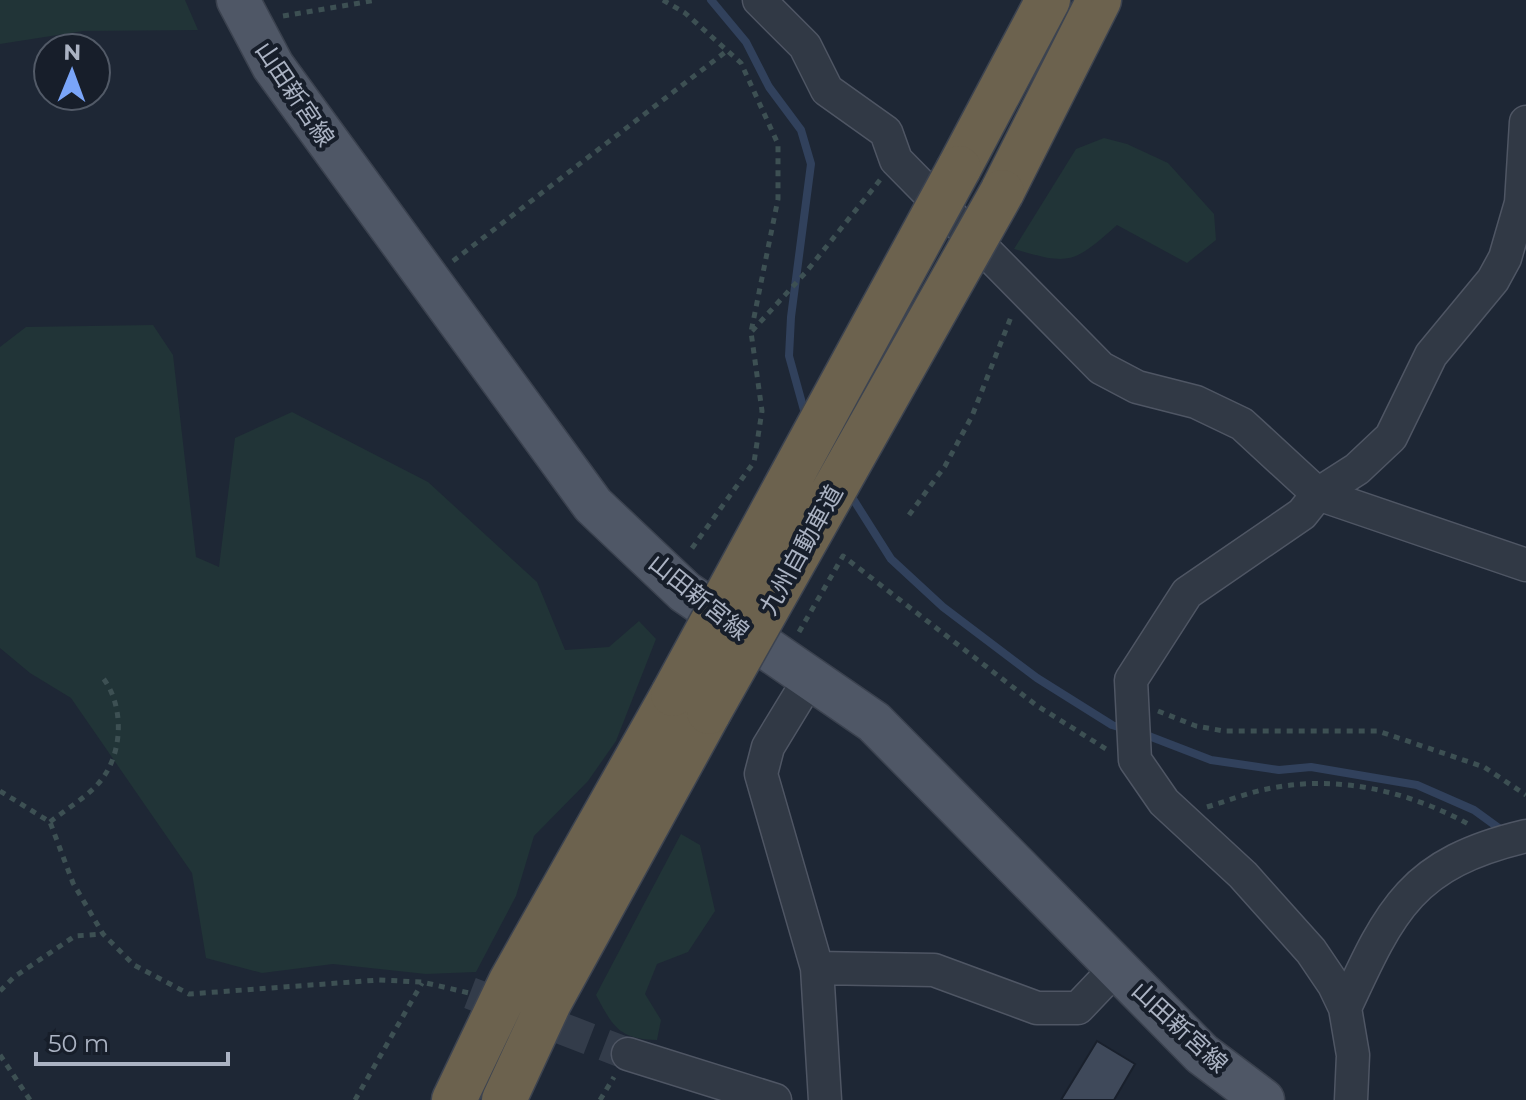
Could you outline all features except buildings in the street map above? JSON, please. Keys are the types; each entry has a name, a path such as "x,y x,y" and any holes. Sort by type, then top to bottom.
{"highway":[{"name":"九州自動車道","path":"504,1100 691,703 959,168 1048,0"},
{"name":"九州自動車道","path":"454,1100 511,981 691,703 1002,192 1099,0"}],"main road":[{"name":"山田新宮線","path":"240,6 273,66 593,505 704,606 874,722 1202,1054 1263,1100"}],"street":[{"path":"759,0 805,46 827,90 886,132 896,160 1101,368 1137,387 1196,402 1242,424 1318,494 1526,565"},
{"path":"1351,1100 1353,1055 1345,1008 1311,951 1243,875 1164,802 1135,756 1131,680 1187,593 1302,514 1318,494 1357,469 1391,437 1431,355 1493,280 1517,225 1526,122"},
{"path":"796,669 761,774 817,968 825,1100"},
{"path":"1345,1008 1375,942 1412,890 1436,869 1494,844 1526,836"},
{"path":"817,968 934,970 1037,1008 1078,1008 1117,967"},
{"path":"628,1054 775,1100"}],"path":[{"path":"240,6 279,16 377,0"},
{"path":"663,0 685,13 741,63 778,144 778,199 751,332 762,411 754,462 670,578"},
{"path":"427,281 728,50"},
{"path":"751,332 806,272 896,160"},
{"path":"909,515 945,466 972,416 1023,286"},
{"path":"796,669 843,556 1036,705 1109,750 1135,756"},
{"path":"50,822 95,788 108,770 116,751 118,713 114,692 103,678"},
{"path":"1131,704 1196,726 1224,731 1378,731 1484,767 1526,795"},
{"path":"1179,816 1267,789 1327,783 1373,788 1422,801 1470,825 1494,844"},
{"path":"0,791 50,822 73,883 103,934 134,965 189,994 379,980 422,982 470,993"},
{"path":"0,991 14,977 75,936 103,934"},
{"path":"355,1100 422,982"},
{"path":"0,1055 30,1100"}],"green space":[{"path":"0,0 185,0 198,30 32,32 32,39 0,44"},
{"path":"1104,138 1127,144 1168,163 1214,214 1216,240 1187,263 1117,225 1091,247 1071,258 1048,258 1014,249 1076,149"},
{"path":"153,325 173,355 196,557 219,567 235,438 292,412 428,482 537,582 565,650 609,647 639,621 656,639 616,741 588,781 534,836 516,896 476,972 426,974 333,964 262,973 206,958 192,873 71,698 30,673 0,648 0,347 26,327"},
{"path":"681,834 700,845 715,911 688,952 657,964 645,994 661,1020 657,1040 634,1037 625,1034 613,1023 596,995"}],"waterway":[{"path":"711,0 746,42 769,87 801,130 811,164 791,317 789,356 807,421"},
{"path":"848,491 891,559 943,607 1037,678 1112,725 1128,730"},
{"path":"1141,733 1211,760 1279,770 1311,767 1417,785 1474,810 1507,834"}],"tunnel":[{"path":"470,993 628,1054"}]}
